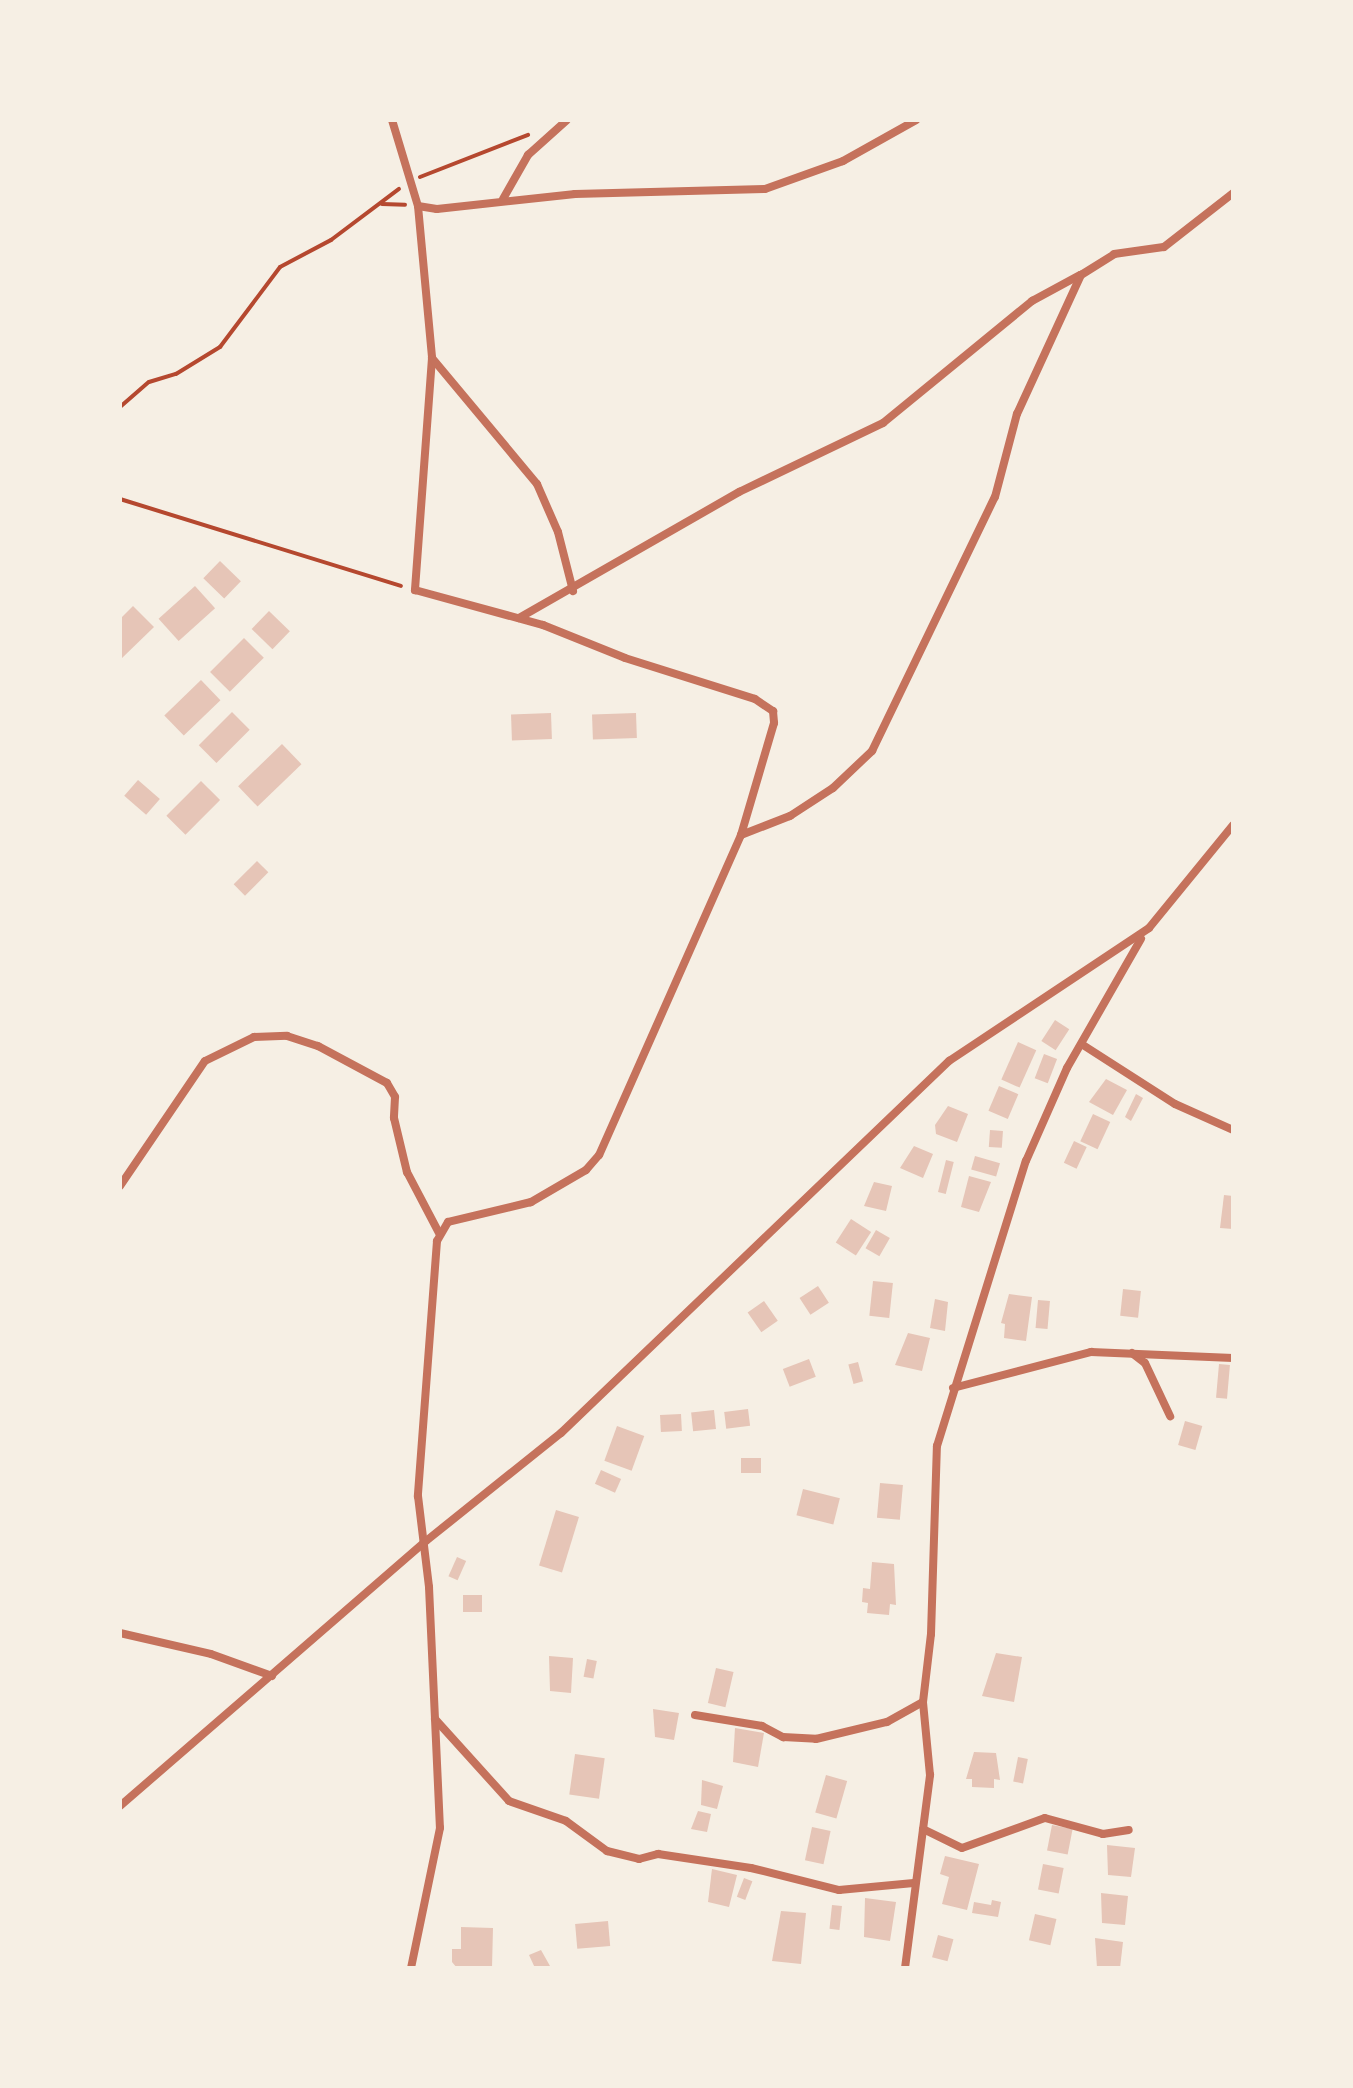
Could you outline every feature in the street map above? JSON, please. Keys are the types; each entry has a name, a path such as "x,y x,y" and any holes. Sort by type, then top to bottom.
{"street":[{"path":"392,120 418,206 432,358 415,590 519,618 766,703 774,723 741,835 599,1155 586,1170 531,1202 448,1222 439,1233"},
{"path":"503,199 528,155 567,120"},
{"path":"418,206 437,209 503,199 765,189 843,161 916,120"},
{"path":"519,618 573,591 739,492 883,423 1032,301 1114,254 1164,247 1233,193"},
{"path":"741,835 790,816 833,788 872,751 995,497 1017,414 1081,275"},
{"path":"432,358 537,484 558,532 573,591"},
{"path":"905,1968 923,1829 930,1740 923,1702 931,1634 937,1446 953,1388 1026,1161 1067,1068 1083,1045 1125,960 1233,825"},
{"path":"120,1806 426,1541 561,1433 949,1061 1149,928"},
{"path":"120,1186 205,1061 254,1037 287,1036 330,1051 387,1083 395,1097 394,1118 407,1172 439,1233 419,1451 418,1496 426,1541 440,1828 411,1968"},
{"path":"1083,1045 1175,1104 1233,1130"},
{"path":"953,1388 1091,1352 1128,1350 1233,1358"},
{"path":"1128,1350 1145,1363 1170,1416"},
{"path":"120,1633 211,1654 272,1676"},
{"path":"695,1715 762,1726 783,1737 816,1739 887,1722 923,1702"},
{"path":"434,1718 509,1801 566,1821 607,1851 639,1859 658,1854 751,1868 839,1890 914,1883"},
{"path":"923,1829 962,1848 1045,1818 1103,1834 1129,1830"}],"path":[{"path":"120,407 149,382 176,374 220,347 280,267 331,240 410,181 532,134"},
{"path":"380,204 418,206"},
{"path":"120,499 415,590"}],"building":[{"path":"220,561 241,581 224,598 203,578"},
{"path":"195,586 215,608 179,641 159,619"},
{"path":"133,606 154,627 120,660 120,619"},
{"path":"269,611 290,631 272,649 252,629"},
{"path":"244,638 264,658 230,692 210,672"},
{"path":"201,680 220,700 184,736 164,715"},
{"path":"232,712 250,730 216,763 199,745"},
{"path":"551,713 552,739 512,740 511,714"},
{"path":"636,713 637,738 593,740 592,715"},
{"path":"282,744 301,764 258,807 238,786"},
{"path":"138,780 160,799 146,815 124,796"},
{"path":"201,781 220,800 185,835 166,816"},
{"path":"257,861 268,872 245,896 234,884"},
{"path":"1055,1020 1069,1029 1056,1050 1041,1041"},
{"path":"1018,1042 1036,1050 1020,1088 1001,1079"},
{"path":"1044,1054 1057,1059 1048,1083 1035,1078"},
{"path":"1106,1079 1127,1090 1113,1115 1089,1102"},
{"path":"999,1086 1018,1094 1008,1119 988,1111"},
{"path":"1136,1094 1143,1098 1131,1121 1125,1117"},
{"path":"948,1106 968,1114 957,1142 936,1134 935,1125"},
{"path":"1093,1114 1110,1122 1098,1149 1080,1141"},
{"path":"990,1130 1003,1131 1002,1148 989,1147"},
{"path":"1074,1141 1087,1147 1077,1169 1064,1163"},
{"path":"914,1146 933,1154 923,1178 900,1168"},
{"path":"975,1156 1000,1163 996,1177 971,1169"},
{"path":"946,1160 954,1162 946,1194 938,1192"},
{"path":"969,1176 991,1182 979,1212 961,1207"},
{"path":"874,1182 892,1186 886,1211 864,1206"},
{"path":"1224,1195 1233,1196 1233,1229 1220,1228"},
{"path":"851,1219 871,1232 856,1256 836,1242"},
{"path":"876,1230 890,1238 879,1256 866,1248"},
{"path":"873,1281 893,1283 889,1318 869,1316"},
{"path":"818,1286 829,1303 810,1315 800,1298"},
{"path":"1123,1289 1141,1291 1138,1318 1120,1316"},
{"path":"1009,1294 1032,1297 1026,1341 1004,1338 1005,1324 1001,1323"},
{"path":"935,1299 948,1302 945,1331 930,1328"},
{"path":"1038,1300 1050,1301 1048,1329 1036,1328"},
{"path":"764,1301 778,1321 761,1332 748,1312"},
{"path":"908,1333 930,1338 922,1371 895,1365"},
{"path":"809,1359 816,1377 790,1387 783,1369"},
{"path":"858,1362 863,1381 854,1384 848,1365"},
{"path":"1219,1364 1230,1365 1227,1399 1216,1398"},
{"path":"748,1409 750,1426 726,1429 724,1412"},
{"path":"714,1410 716,1429 693,1431 691,1412"},
{"path":"681,1414 682,1431 661,1432 660,1415"},
{"path":"1185,1421 1202,1426 1195,1450 1178,1445"},
{"path":"617,1426 644,1436 632,1471 604,1461"},
{"path":"741,1458 761,1458 761,1473 741,1473"},
{"path":"601,1470 621,1479 615,1493 595,1484"},
{"path":"880,1483 903,1485 900,1520 877,1518"},
{"path":"803,1489 840,1498 833,1524 796,1515"},
{"path":"556,1510 579,1517 562,1572 539,1565"},
{"path":"457,1557 466,1561 458,1580 448,1576"},
{"path":"872,1562 894,1564 896,1605 890,1604 889,1615 867,1613 868,1603 862,1602 863,1588 870,1589"},
{"path":"463,1595 482,1595 482,1612 463,1612"},
{"path":"996,1653 1022,1657 1014,1702 982,1696"},
{"path":"549,1656 573,1658 571,1693 550,1691"},
{"path":"587,1659 597,1661 593,1679 584,1677"},
{"path":"716,1668 734,1672 725,1707 708,1703"},
{"path":"653,1709 679,1713 674,1740 655,1737"},
{"path":"735,1728 764,1733 758,1767 733,1762"},
{"path":"974,1752 996,1753 1000,1780 994,1779 994,1788 972,1787 972,1779 966,1779"},
{"path":"575,1754 605,1758 599,1799 569,1795"},
{"path":"1018,1757 1028,1759 1023,1783 1013,1782"},
{"path":"826,1775 847,1781 836,1819 815,1812"},
{"path":"702,1780 723,1786 717,1809 701,1805"},
{"path":"698,1811 711,1814 707,1832 691,1829"},
{"path":"1052,1825 1073,1829 1068,1855 1047,1851"},
{"path":"812,1827 831,1831 824,1864 805,1860"},
{"path":"1107,1845 1135,1848 1131,1877 1108,1875"},
{"path":"945,1856 979,1864 967,1910 942,1904 949,1877 940,1874"},
{"path":"1043,1864 1064,1868 1059,1894 1038,1890"},
{"path":"712,1869 737,1875 729,1907 708,1902"},
{"path":"744,1878 752,1881 745,1900 737,1897"},
{"path":"1101,1893 1128,1896 1125,1925 1102,1923"},
{"path":"865,1898 896,1902 890,1941 864,1937"},
{"path":"992,1900 1001,1902 998,1917 972,1913 974,1902 991,1905"},
{"path":"832,1905 842,1906 839,1930 829,1929"},
{"path":"781,1911 806,1913 801,1964 772,1961"},
{"path":"1035,1914 1056,1919 1050,1945 1029,1940"},
{"path":"608,1921 610,1946 577,1949 575,1924"},
{"path":"461,1927 493,1928 492,1968 457,1968 452,1962 452,1949 461,1949"},
{"path":"938,1935 953,1939 948,1961 932,1957"},
{"path":"1095,1938 1123,1942 1120,1968 1097,1968"},
{"path":"541,1950 550,1966 535,1968 529,1955"}]}
